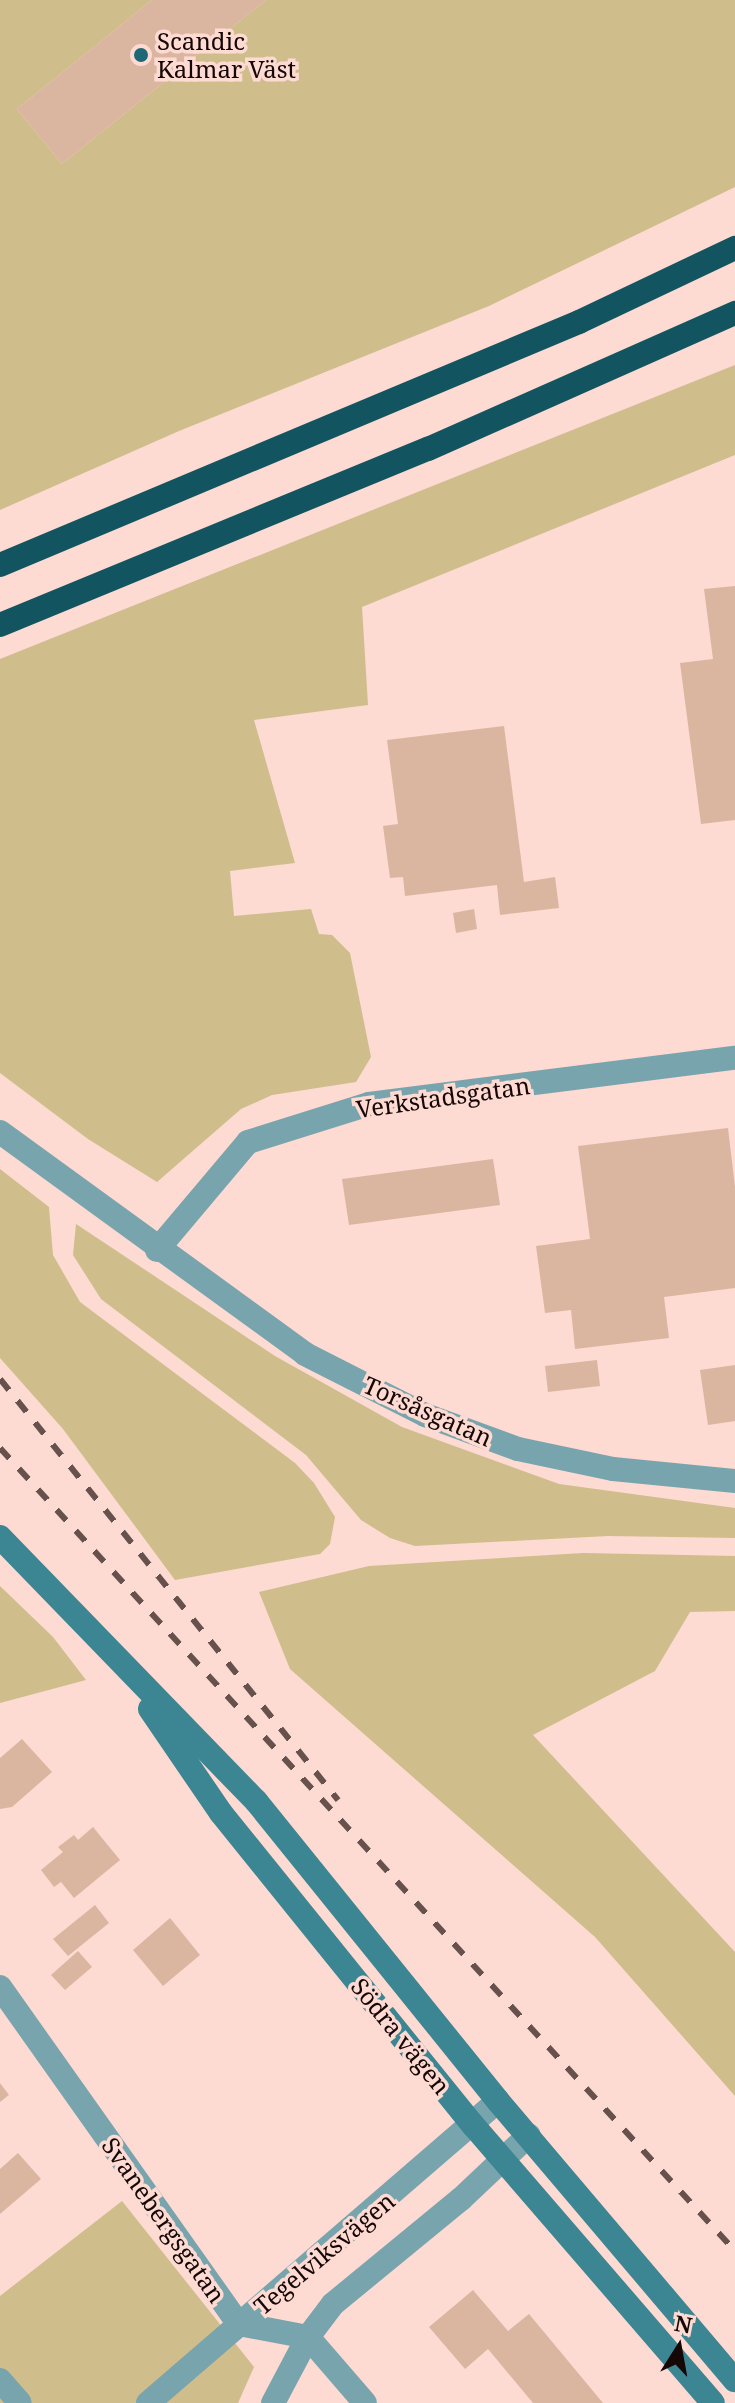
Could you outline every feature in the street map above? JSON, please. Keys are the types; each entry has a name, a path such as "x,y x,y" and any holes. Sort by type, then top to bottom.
{"highway":[{"path":"0,565 579,322 735,248"},
{"path":"0,625 428,449 731,316"}],"main road":[{"name":"Södra vägen","path":"0,1537 256,1801 498,2101 735,2380"},
{"name":"Södra vägen","path":"111,1652 221,1813 473,2125 713,2403"}],"street":[{"name":"Verkstadsgatan","path":"157,1250 248,1142 369,1104 735,1058"},
{"name":"Torsåsgatan","path":"0,1132 157,1250 305,1354 425,1415 545,1455 613,1469 735,1481"},
{"name":"Svanebergsgatan","path":"0,1987 239,2324 308,2337"},
{"name":"Tegelviksvägen","path":"148,2403 498,2101"},
{"name":"Tegelviksvägen","path":"273,2403 308,2337 333,2304 529,2135"},
{"path":"308,2337 365,2403"},
{"path":"0,2380 20,2403"}],"shaded area":[{"path":"0,0 152,0 17,109 62,164 266,0 735,0 735,187 489,306 179,431 0,510"},
{"path":"735,365 735,455 362,607 368,705 254,720 295,863 230,871 234,916 311,909 319,934 332,935 350,953 371,1057 356,1082 272,1095 241,1109 157,1182 88,1139 0,1073 0,659"},
{"path":"0,1169 49,1207 53,1255 80,1302 295,1463 314,1483 335,1517 330,1544 320,1554 175,1580 63,1429 0,1358"},
{"path":"76,1224 275,1356 402,1427 559,1484 735,1508 735,1538 608,1536 415,1546 390,1538 361,1520 306,1455 101,1299 73,1255"},
{"path":"583,1553 735,1556 735,1611 690,1612 655,1671 533,1735 735,1952 735,2096 595,1937 290,1669 259,1592 369,1566"},
{"path":"0,1586 53,1637 86,1680 0,1703"},
{"path":"122,2201 254,2367 238,2403 0,2403 0,2296"}],"building":[{"name":"Scandic Kalmar Väst","path":"152,0 266,0 62,164 17,109"},
{"path":"735,586 735,820 701,824 680,663 713,659 704,589"},
{"path":"504,726 524,882 555,877 559,908 500,915 497,885 405,896 403,877 390,878 383,826 398,824 387,740"},
{"path":"474,909 477,929 456,933 453,913"},
{"path":"728,1128 735,1187 735,1288 664,1297 669,1338 575,1349 571,1310 545,1313 536,1246 590,1239 578,1146"},
{"path":"493,1159 500,1205 349,1225 342,1179"},
{"path":"597,1360 600,1386 548,1392 545,1366"},
{"path":"735,1365 735,1421 708,1425 700,1370"},
{"path":"22,1739 52,1772 12,1807 0,1809 0,1758"},
{"path":"93,1827 120,1860 74,1898 61,1882 54,1887 41,1870 63,1852 58,1847 74,1835 78,1840"},
{"path":"95,1905 109,1923 68,1956 53,1939"},
{"path":"170,1918 200,1955 163,1986 133,1950"},
{"path":"78,1951 92,1967 65,1990 51,1975"},
{"path":"0,2083 9,2095 0,2102"},
{"path":"18,2153 41,2179 0,2214 0,2169"},
{"path":"473,2290 508,2331 529,2314 603,2403 533,2403 488,2349 465,2369 429,2327"}],"railway":[{"path":"0,1379 338,1800"},
{"path":"0,1448 735,2251"}],"place":[{"name":"Scandic Kalmar Väst","path":"141,55"}]}
